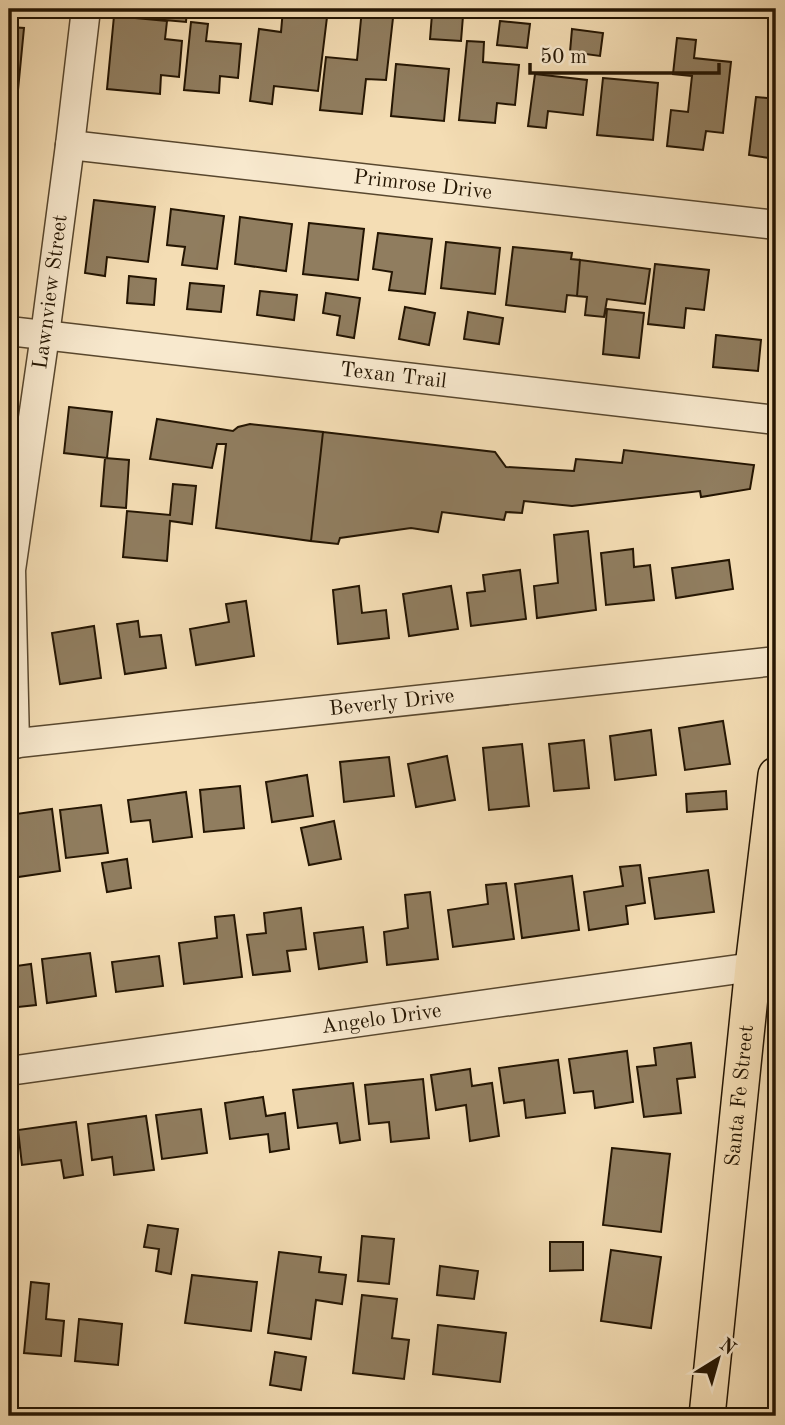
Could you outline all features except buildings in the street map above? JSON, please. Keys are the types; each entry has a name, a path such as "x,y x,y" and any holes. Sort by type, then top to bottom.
{"main road":[{"name":"Santa Fe Street","path":"707,1416 753,968 775,793"}],"street":[{"name":"Lawnview Street","path":"12,744 11,570 45,335 86,9"},
{"name":"Primrose Drive","path":"70,145 776,225"},
{"name":"Texan Trail","path":"9,331 776,420"},
{"name":"Beverly Drive","path":"12,744 776,662"},
{"name":"Angelo Drive","path":"9,1072 753,968"}]}
